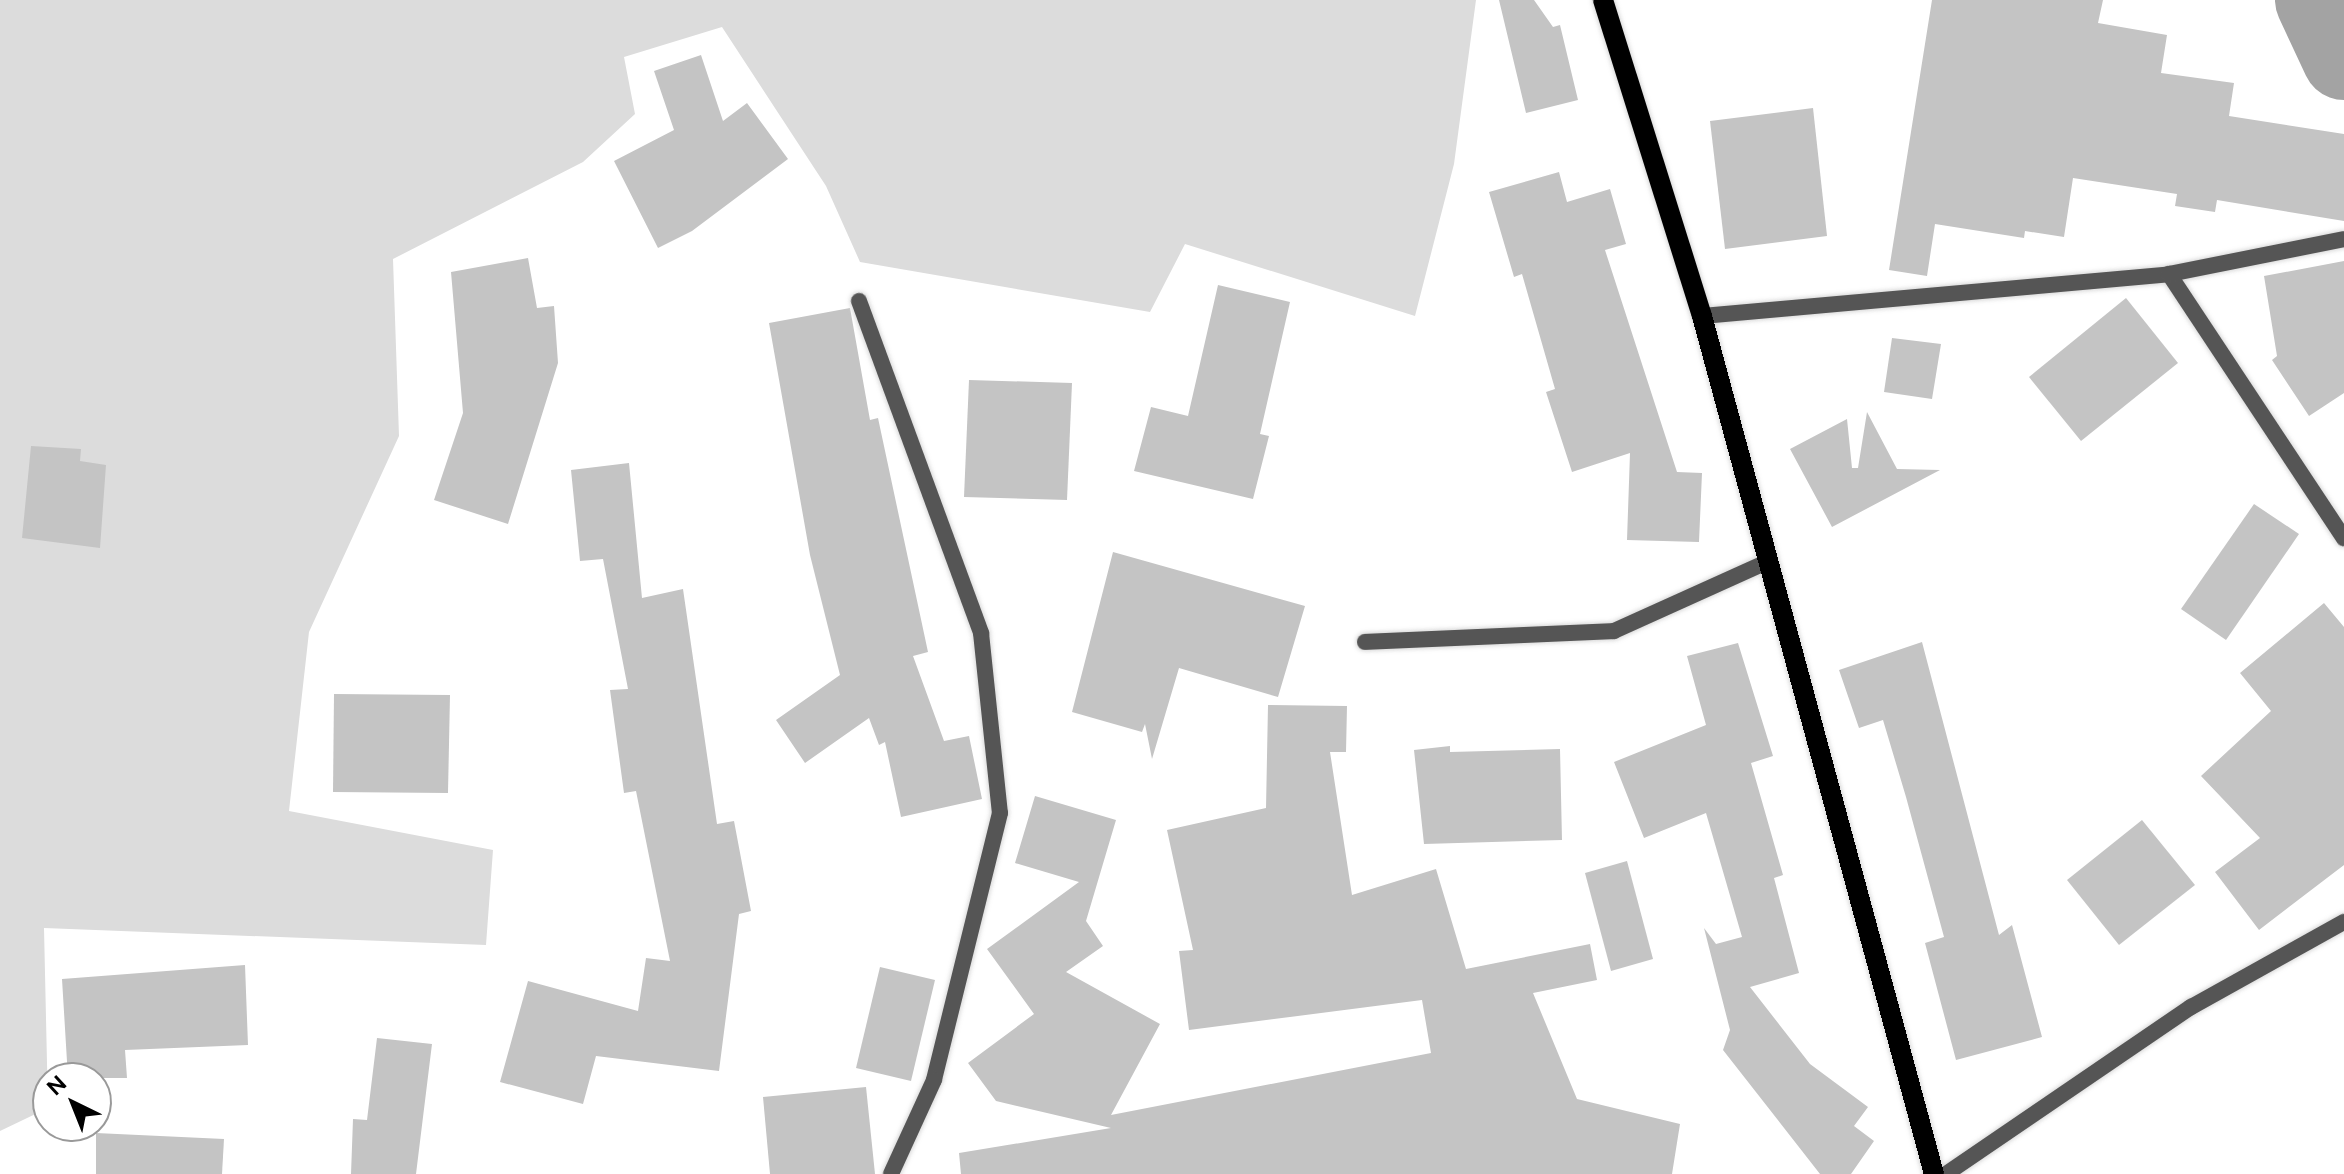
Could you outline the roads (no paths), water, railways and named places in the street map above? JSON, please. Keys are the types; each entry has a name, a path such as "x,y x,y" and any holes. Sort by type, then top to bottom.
{"main road":[{"path":"1603,0 1702,316 1934,1174"}],"street":[{"path":"1702,316 2169,274 2344,239"},
{"path":"2169,274 2344,538"},
{"path":"859,301 981,633 1000,813 934,1080 891,1174"},
{"path":"1365,642 1614,631 1769,561"},
{"path":"1946,1174 2191,1007 2344,922"}],"waterway":[{"path":"2317,0 2344,58"}]}
